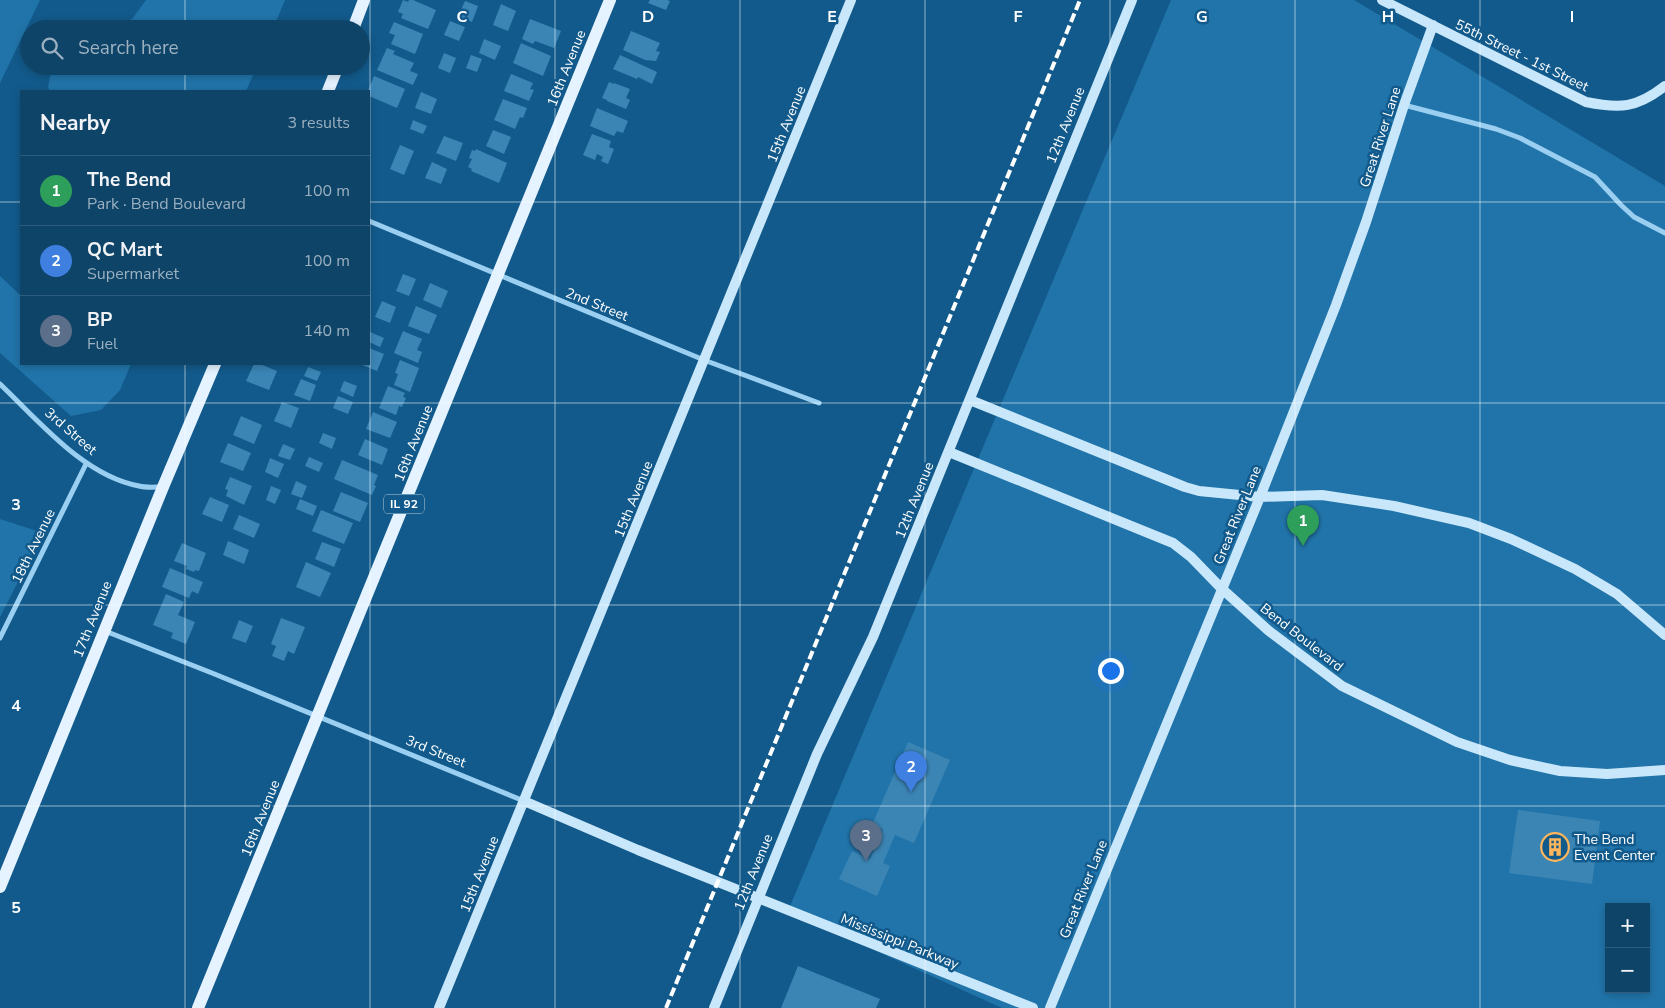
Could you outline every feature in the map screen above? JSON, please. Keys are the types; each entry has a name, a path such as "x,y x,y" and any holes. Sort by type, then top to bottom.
{"main road":[{"path":"356,20 364,0"},
{"name":"16th Avenue","path":"198,1008 610,0"},
{"path":"328,90 334,75"},
{"name":"17th Avenue","path":"0,887 214,365"}],"street":[{"name":"15th Avenue","path":"440,1008 851,0"},
{"name":"12th Avenue","path":"714,1008 817,754 873,637 1132,0"},
{"name":"55th Street - 1st Street","path":"1382,0 1586,102 1616,106 1633,105 1655,94 1665,86"},
{"name":"Great River Lane","path":"1050,1008 1260,497 1336,305 1433,25"},
{"path":"1404,105 1496,129 1520,138 1595,177 1620,205 1634,217 1665,233"},
{"name":"2nd Street","path":"370,221 704,360 819,403"},
{"name":"3rd Street","path":"0,384 70,452 86,464 124,482 140,487 163,487"},
{"path":"970,400 1185,488 1260,497 1322,495 1394,506 1469,523 1511,539 1575,569 1617,594 1665,635"},
{"name":"Bend Boulevard","path":"949,452 1173,543 1191,557 1221,588 1268,631 1342,686 1456,742 1510,760 1560,771 1607,774 1665,770"},
{"name":"18th Avenue","path":"0,638 86,464"},
{"name":"3rd Street","path":"104,631 212,673 757,898"},
{"name":"Mississippi Parkway","path":"757,898 1034,1008"}],"shaded area":[{"path":"0,0 40,0 30,20 20,20 20,42 0,83"},
{"path":"146,0 285,0 277,20 129,20"},
{"path":"1171,0 1354,0 1665,186 1665,1008 1002,1008 788,911"},
{"path":"50,75 253,75 246,90 50,90 48,88"},
{"path":"0,276 20,294 20,365 131,365 120,390 101,410 71,416 0,353"},
{"path":"0,519 43,533 0,617"}],"building":[{"path":"403,0 408,2 413,0 436,10 428,29 401,18 403,14 398,12"},
{"path":"650,0 670,1 666,10 648,3"},
{"path":"465,1 478,6 472,22 458,16"},
{"path":"501,4 516,11 508,31 493,25"},
{"path":"530,19 561,31 554,48 535,41 533,44 522,39"},
{"path":"450,21 465,27 459,41 444,35"},
{"path":"394,22 423,34 415,54 391,44 395,35 389,33"},
{"path":"631,31 660,43 656,51 660,52 656,61 645,60 623,50"},
{"path":"484,39 501,46 495,60 479,53"},
{"path":"521,43 551,56 543,76 513,63"},
{"path":"387,48 395,51 393,54 414,63 410,71 418,74 413,85 377,70"},
{"path":"444,53 456,58 450,73 438,68"},
{"path":"471,55 482,59 477,72 466,68"},
{"path":"620,55 657,72 652,84 638,77 637,79 613,69"},
{"path":"511,74 533,83 530,89 534,90 529,101 504,91"},
{"path":"374,76 405,89 397,108 370,96 370,90 368,90"},
{"path":"609,82 630,89 626,98 630,100 626,109 602,98"},
{"path":"421,92 437,99 431,114 415,108"},
{"path":"503,99 527,108 523,118 520,117 515,129 494,120"},
{"path":"597,108 628,121 623,133 617,131 614,136 590,126"},
{"path":"413,120 427,126 423,134 410,129"},
{"path":"493,130 511,137 504,154 486,146"},
{"path":"592,134 611,141 609,147 614,149 608,164 601,161 603,157 597,154 595,160 583,155"},
{"path":"444,136 463,143 456,161 436,153"},
{"path":"400,145 414,151 404,175 390,169"},
{"path":"476,149 507,163 499,183 471,171 472,169 468,167 472,159 469,158 472,150 475,151"},
{"path":"432,162 447,169 441,184 425,178"},
{"path":"403,274 416,279 409,296 396,291"},
{"path":"430,283 448,291 441,308 423,300"},
{"path":"382,301 396,307 390,323 375,317"},
{"path":"416,306 437,315 429,334 408,326"},
{"path":"403,331 422,339 417,350 422,352 418,363 394,353"},
{"path":"370,332 384,338 380,347 370,342"},
{"path":"370,348 384,354 377,371 362,365 370,365"},
{"path":"400,360 419,368 410,392 394,385 398,374 395,373"},
{"path":"254,365 262,365 277,371 269,390 246,381"},
{"path":"308,367 321,372 317,381 304,376"},
{"path":"301,379 316,385 310,401 294,395"},
{"path":"344,381 357,386 353,397 340,391"},
{"path":"388,386 405,393 403,397 406,398 402,407 399,406 396,415 379,408"},
{"path":"338,396 353,402 348,414 333,408"},
{"path":"282,402 299,408 291,428 274,421"},
{"path":"373,412 397,422 390,438 366,429"},
{"path":"241,416 262,425 254,444 233,435"},
{"path":"323,433 336,438 332,449 319,443"},
{"path":"365,439 388,449 382,465 358,455"},
{"path":"228,443 251,453 243,471 220,462"},
{"path":"283,444 295,449 290,460 278,456"},
{"path":"309,457 323,463 319,472 305,466"},
{"path":"270,458 284,464 278,478 265,472"},
{"path":"342,460 378,475 372,495 334,479"},
{"path":"230,477 252,486 244,505 226,496 228,490 225,489"},
{"path":"296,481 307,486 302,498 291,494"},
{"path":"271,486 281,490 275,504 266,500"},
{"path":"341,492 368,503 360,522 333,511"},
{"path":"210,497 229,505 222,522 202,514"},
{"path":"300,499 317,506 313,516 296,509"},
{"path":"321,510 353,523 344,544 312,531"},
{"path":"239,515 260,524 254,538 233,529"},
{"path":"228,541 249,550 244,564 223,555"},
{"path":"322,542 341,549 334,567 315,559"},
{"path":"182,543 206,553 199,571 195,570 194,572 186,569 187,566 174,561"},
{"path":"306,562 331,573 320,597 296,587"},
{"path":"170,568 203,582 198,594 192,591 189,598 162,587"},
{"path":"166,594 184,602 178,615 195,622 186,644 171,638 173,633 153,625"},
{"path":"281,618 305,627 294,654 288,651 284,661 272,656 276,646 271,644"},
{"path":"239,620 253,626 246,643 232,638"},
{"path":"908,742 950,760 914,843 895,835 883,863 890,866 877,896 839,879 852,851 870,859 883,830 872,825"},
{"name":"The Bend Event Center","path":"1518,810 1600,821 1592,884 1509,873"},
{"path":"798,966 880,999 876,1008 781,1008"}],"railway":[{"path":"666,1008 1080,0"}],"place":[{"name":"The Bend","path":"1303,546"},
{"name":"QC Mart","path":"911,792"},
{"name":"The Bend Event Center","path":"1555,847"},
{"name":"BP","path":"866,861"}]}
